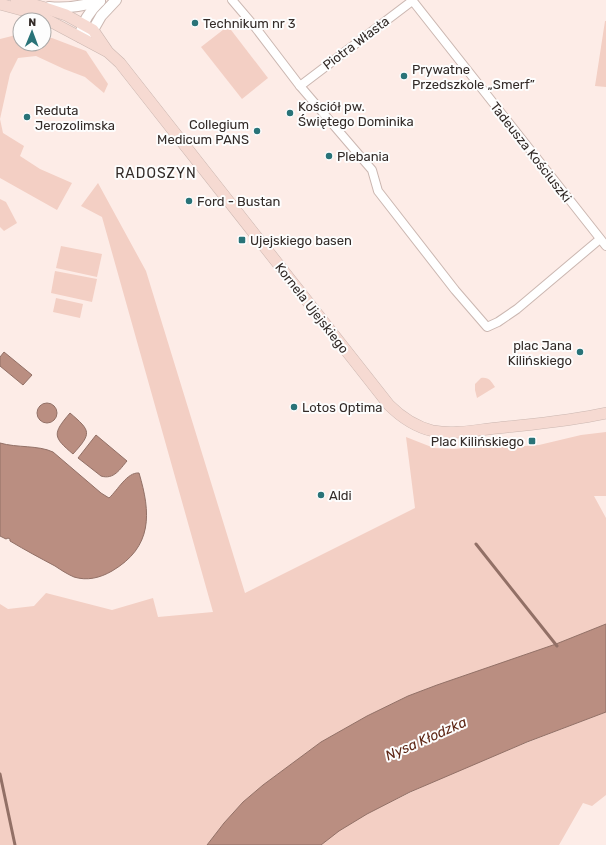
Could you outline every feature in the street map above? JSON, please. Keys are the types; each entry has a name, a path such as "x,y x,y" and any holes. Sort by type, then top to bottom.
{"main road":[{"name":"Kornela Ujejskiego","path":"16,0 66,15 93,30 108,52 120,63 389,405 397,413 420,427 445,432 468,431 584,418 606,413"},
{"name":"Kornela Ujejskiego","path":"0,4 33,13 108,52"},
{"name":"Kornela Ujejskiego","path":"584,418 606,419"}],"street":[{"path":"42,7 76,7 101,0"},
{"path":"80,37 83,24 90,11 101,0"},
{"path":"80,37 93,30 101,16 116,0"},
{"path":"232,0 255,27 300,86 372,170 378,191 487,328 517,308 600,239"},
{"name":"Piotra Własta","path":"300,86 412,0"},
{"name":"Tadeusza Kościuszki","path":"412,0 606,246"}],"shaded area":[{"path":"606,21 606,87 595,86"},
{"path":"228,26 268,78 242,99 201,47"},
{"path":"12,36 12,52 52,52 52,38 86,51 108,84 104,93 85,77 36,56 18,58 10,74 0,119 0,39"},
{"path":"0,119 3,133 24,146 20,156 40,169 72,183 57,210 0,178"},
{"path":"98,183 146,271 245,593 415,508 406,437 434,448 454,449 484,446 512,447 539,445 581,435 606,432 606,496 594,496 606,518 606,624 556,644 408,696 367,716 321,742 263,785 243,802 207,845 0,845 0,604 8,609 34,606 46,593 112,610 153,598 158,617 213,612 102,217 81,206"},
{"path":"0,199 6,202 17,223 4,231 0,227"},
{"path":"61,246 102,254 97,277 56,268"},
{"path":"55,271 97,279 92,302 51,293"},
{"path":"56,298 83,304 80,318 53,312"},
{"path":"481,378 488,379 495,387 477,398 475,384"},
{"path":"606,712 606,795 592,806 583,803 559,845 321,845 354,821 417,789 497,754"}],"water":[{"path":"4,352 32,375 23,385 0,366 0,357"},
{"path":"47,403 54,406 57,413 54,420 47,423 40,420 37,413 40,406"},
{"path":"70,413 82,424 86,432 84,441 73,454 62,443 57,435 60,426"},
{"path":"96,435 127,461 113,475 106,477 101,476 78,458"},
{"path":"0,443 13,446 41,448 53,452 101,493 109,498 127,478 135,473 139,473 146,502 147,515 142,540 135,551 125,562 112,571 98,577 84,579 69,575 10,541 10,539 0,536"},
{"name":"Nysa Kłodzka","path":"606,624 606,712 527,742 410,792 367,814 339,831 321,845 207,845 243,802 263,785 321,742 367,716 408,696 556,644"}],"waterway":[{"path":"476,544 557,646"},
{"path":"0,774 15,845"}],"place":[{"name":"Technikum nr 3","path":"195,23"},
{"name":"Prywatne Przedszkole „Smerf”","path":"404,76"},
{"name":"Kościół pw. Świętego Dominika","path":"290,113"},
{"name":"Reduta Jerozolimska","path":"27,117"},
{"name":"Collegium Medicum PANS","path":"257,131"},
{"name":"Plebania","path":"329,156"},
{"name":"Ford - Bustan","path":"189,201"},
{"name":"Ujejskiego basen","path":"242,240"},
{"name":"plac Jana Kilińskiego","path":"580,352"},
{"name":"Lotos Optima","path":"294,407"},
{"name":"Plac Kilińskiego","path":"532,441"},
{"name":"Aldi","path":"321,495"}],"district":[{"name":"RADOSZYN","path":"156,173"}]}
